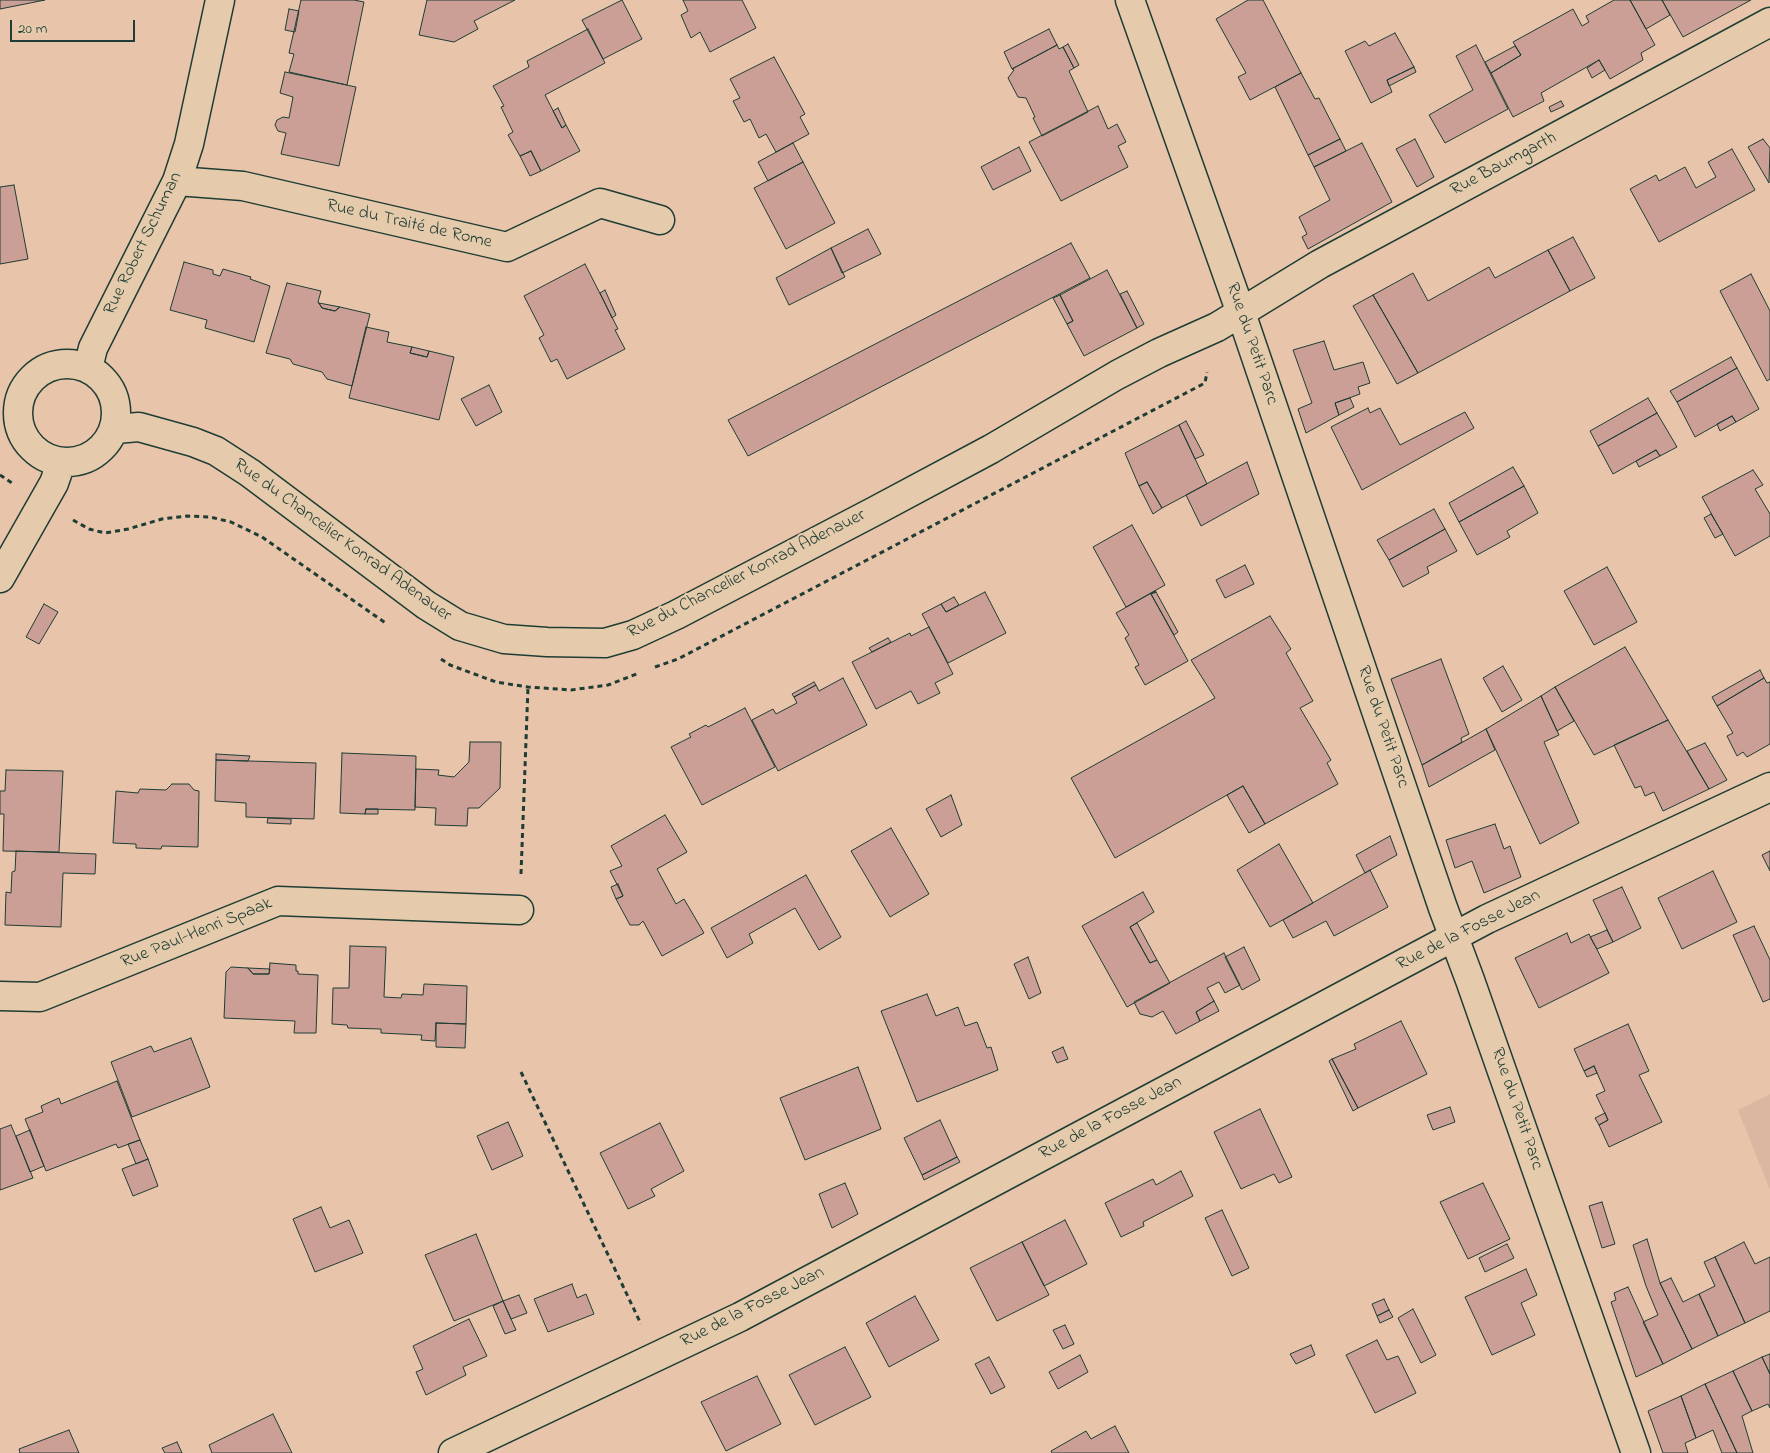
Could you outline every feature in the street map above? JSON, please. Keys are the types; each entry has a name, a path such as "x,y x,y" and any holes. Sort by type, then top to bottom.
{"street":[{"name":"Rue Robert Schuman","path":"88,368 93,348 177,181 189,144 220,0"},
{"name":"Rue du Petit Parc","path":"1130,0 1241,313 1453,937 1470,980 1636,1453"},
{"name":"Rue Baumgarth","path":"1241,313 1320,264 1770,22"},
{"name":"Rue du Traité de Rome","path":"177,181 243,186 507,247 600,203 660,220"},
{"name":"Rue du Chancelier Konrad Adenauer","path":"115,429 139,427 216,451 250,473 426,605 460,626 504,639 548,642 604,642 633,636 754,575 990,450 1117,374 1217,327 1241,313"},
{"path":"74,364 88,368 100,376 115,400 117,415 115,429 107,444 94,455 78,462 61,463 46,458 33,449 9,420 18,406 23,391 32,379 44,370 58,365 74,364"},
{"path":"0,578 54,483 61,463"},
{"name":"Rue de la Fosse Jean","path":"453,1453 740,1317 1487,919 1770,787"},
{"name":"Rue Paul-Henri Spaak","path":"0,996 40,997 278,901 519,910"}],"path":[{"path":"72,519 89,529 105,533 128,529 162,519 186,516 210,517 231,522 262,537 393,628"},
{"path":"434,655 450,665 496,682 528,687 519,910"},
{"path":"521,1072 656,1356"}],"shaded area":[{"path":"1770,1094 1770,1190 1738,1110"}],"building":[{"path":"0,0 45,0 0,9"},
{"path":"301,0 354,0 364,2 347,85 289,72 294,54 289,53"},
{"path":"427,0 515,0 474,21 478,29 454,42 419,35"},
{"path":"622,0 642,39 603,59 582,20"},
{"path":"683,0 742,0 756,28 710,52 700,32 691,38 681,15 688,11"},
{"path":"1248,0 1263,0 1301,73 1250,100 1238,77 1246,73 1216,19"},
{"path":"1614,0 1630,0 1655,45 1641,53 1643,60 1610,79 1599,60 1541,93 1544,101 1513,117 1491,73 1521,55 1513,42 1573,9 1582,26 1589,22 1586,16"},
{"path":"1630,0 1662,0 1670,15 1646,29"},
{"path":"1662,0 1751,0 1683,37"},
{"path":"289,9 299,11 295,32 285,30"},
{"path":"588,29 605,63 545,95 562,128 566,125 580,151 541,171 531,151 520,156 508,135 513,132 501,107 504,106 493,86 529,67 527,61"},
{"path":"1049,29 1057,45 1012,69 1004,52"},
{"path":"1395,33 1414,67 1387,80 1392,92 1371,103 1345,51 1365,41 1369,46"},
{"path":"1068,44 1079,65 1074,68 1063,47"},
{"path":"1057,45 1059,49 1063,47 1074,68 1069,71 1088,112 1042,136 1026,98 1018,97 1008,78 1014,70 1012,69"},
{"path":"1476,45 1508,109 1445,143 1429,115 1473,90 1456,56"},
{"path":"1515,46 1521,55 1491,73 1485,62"},
{"path":"774,57 805,114 800,117 809,134 776,152 766,134 759,138 750,119 744,122 733,101 740,98 730,79"},
{"path":"1599,60 1605,70 1592,78 1587,68"},
{"path":"1414,67 1416,72 1389,86 1387,80"},
{"path":"285,72 356,87 339,166 281,154 286,133 278,131 275,125 277,120 283,117 289,118 293,97 280,93"},
{"path":"1301,73 1315,99 1319,98 1340,139 1308,155 1275,87"},
{"path":"1561,101 1564,106 1551,112 1549,107"},
{"path":"1098,106 1108,129 1117,124 1126,142 1118,146 1128,167 1061,201 1029,142"},
{"path":"558,108 566,125 562,128 553,111"},
{"path":"1340,139 1346,151 1314,167 1308,155"},
{"path":"1415,139 1434,177 1417,187 1396,149"},
{"path":"1763,139 1770,148 1769,183 1748,147"},
{"path":"793,143 803,162 768,181 758,162"},
{"path":"1362,143 1392,202 1308,249 1302,237 1307,234 1299,217 1330,200 1314,167"},
{"path":"1019,147 1031,171 993,190 981,167"},
{"path":"1732,149 1755,190 1659,242 1630,189 1656,175 1659,181 1685,167 1696,188 1716,177 1708,162"},
{"path":"531,151 541,171 530,176 520,156"},
{"path":"803,162 835,223 786,249 754,188"},
{"path":"14,185 28,259 0,264 0,187"},
{"path":"868,229 881,254 842,273 831,248"},
{"path":"1573,237 1595,278 1570,291 1548,250"},
{"path":"1071,243 1090,278 748,456 728,420"},
{"path":"831,248 845,277 789,305 776,278"},
{"path":"1548,250 1570,291 1418,373 1373,295 1413,273 1428,301 1489,267 1495,278"},
{"path":"184,262 213,270 213,274 220,276 223,269 251,277 250,279 270,286 254,342 205,328 207,320 170,310"},
{"path":"585,264 618,329 615,330 625,349 567,379 557,359 551,362 539,338 544,335 524,296"},
{"path":"1107,270 1137,328 1084,356 1067,324 1073,321 1060,295"},
{"path":"1751,274 1770,311 1770,379 1767,381 1720,291"},
{"path":"287,283 321,291 318,302 322,308 335,311 340,307 370,314 352,386 327,379 322,372 293,364 290,359 266,353"},
{"path":"605,290 616,315 612,318 600,293"},
{"path":"1127,291 1144,324 1137,328 1120,294"},
{"path":"1060,295 1073,321 1067,324 1053,298"},
{"path":"1373,295 1418,373 1397,384 1353,306"},
{"path":"319,303 340,307 335,311 322,308"},
{"path":"366,327 389,332 387,342 412,347 410,353 427,357 429,351 454,357 439,420 349,398"},
{"path":"1324,341 1334,370 1363,362 1370,383 1358,387 1360,394 1335,403 1339,415 1306,433 1298,409 1312,403 1293,350"},
{"path":"412,347 429,351 427,357 410,353"},
{"path":"1731,357 1737,368 1677,402 1670,391"},
{"path":"1737,368 1759,409 1736,422 1732,416 1695,437 1677,402"},
{"path":"489,385 502,412 476,426 461,399"},
{"path":"1350,398 1354,407 1339,415 1335,403"},
{"path":"1648,398 1657,413 1598,446 1590,431"},
{"path":"1368,408 1370,413 1380,408 1400,445 1465,412 1474,428 1362,490 1331,427"},
{"path":"1657,413 1677,447 1660,456 1656,450 1613,474 1598,446"},
{"path":"1732,416 1736,422 1720,431 1717,424"},
{"path":"1186,421 1204,455 1195,459 1179,425"},
{"path":"1179,425 1207,484 1162,508 1147,482 1139,486 1125,453"},
{"path":"1656,450 1660,456 1639,467 1636,461"},
{"path":"1247,462 1259,494 1201,526 1186,495"},
{"path":"1513,467 1524,486 1459,522 1449,503"},
{"path":"1753,470 1763,485 1755,489 1770,514 1770,536 1735,556 1702,497"},
{"path":"1147,482 1162,508 1153,514 1139,486"},
{"path":"1524,486 1538,513 1507,531 1510,537 1477,555 1459,522"},
{"path":"1434,509 1445,529 1389,560 1377,540"},
{"path":"1711,514 1723,534 1715,538 1704,518"},
{"path":"1132,525 1165,585 1126,607 1093,547"},
{"path":"1445,529 1457,551 1427,567 1429,573 1403,587 1389,560"},
{"path":"1245,565 1254,584 1225,598 1216,580"},
{"path":"1607,567 1637,622 1594,645 1564,591"},
{"path":"1155,591 1151,594 1188,661 1145,685 1135,667 1139,665 1125,638 1129,635 1116,613"},
{"path":"985,592 1006,633 948,663 922,614 941,604 946,612"},
{"path":"1156,592 1178,632 1174,635 1151,594"},
{"path":"954,597 959,605 946,612 941,604"},
{"path":"44,604 58,612 39,644 26,637"},
{"path":"1270,616 1291,649 1286,653 1313,701 1300,708 1331,760 1327,763 1338,784 1265,824 1243,786 1115,858 1071,778 1215,698 1191,660"},
{"path":"929,627 953,674 935,683 940,693 918,704 911,691 876,709 852,662 910,633 911,636"},
{"path":"888,638 891,642 872,652 869,648"},
{"path":"1625,647 1668,720 1594,755 1555,687"},
{"path":"1441,659 1469,734 1461,738 1462,742 1422,765 1391,679"},
{"path":"1503,666 1522,700 1502,712 1483,678"},
{"path":"1760,670 1764,678 1717,706 1712,697"},
{"path":"843,678 867,725 778,771 752,720 773,709 776,714 797,703 794,697 816,685 819,691"},
{"path":"1764,678 1767,683 1770,682 1770,744 1747,757 1743,752 1737,756 1727,736 1733,733 1717,706"},
{"path":"814,682 816,685 794,697 792,694"},
{"path":"1555,687 1574,721 1557,731 1541,696"},
{"path":"1541,696 1559,735 1544,742 1579,823 1540,844 1486,729"},
{"path":"745,708 775,767 702,805 671,747 691,737 689,734 706,725 708,727"},
{"path":"1668,720 1709,789 1663,811 1654,792 1645,796 1641,786 1635,788 1614,745"},
{"path":"1486,729 1495,750 1429,787 1422,765"},
{"path":"470,742 501,742 500,788 479,808 468,808 467,826 435,825 436,808 415,807 416,769 439,770 438,775 454,777 469,762"},
{"path":"1705,743 1727,780 1709,789 1687,751"},
{"path":"342,753 416,756 415,810 366,809 365,814 340,813"},
{"path":"216,754 250,756 248,761 216,760"},
{"path":"216,760 316,763 314,819 246,817 246,803 215,801"},
{"path":"6,770 63,771 59,852 3,851 4,814 0,814 0,791 5,791"},
{"path":"172,784 189,784 194,790 199,791 198,847 162,846 161,849 136,848 136,844 113,843 116,791 138,793 140,789 166,790"},
{"path":"1243,786 1265,824 1249,833 1227,795"},
{"path":"951,795 962,825 941,837 926,809"},
{"path":"366,809 378,809 378,814 365,814"},
{"path":"665,815 687,852 657,869 676,904 684,899 704,933 662,956 643,921 639,925 630,925 616,899 623,896 610,871 622,866 611,846"},
{"path":"268,818 291,819 291,824 267,823"},
{"path":"1495,824 1504,849 1510,846 1521,877 1484,893 1472,861 1455,868 1446,840"},
{"path":"891,828 929,894 890,917 851,851"},
{"path":"1390,836 1397,855 1365,873 1356,855"},
{"path":"1279,844 1313,903 1270,927 1237,870"},
{"path":"16,851 96,854 95,874 63,873 61,927 5,925 6,892 11,893"},
{"path":"1770,851 1770,871 1762,855"},
{"path":"1370,870 1388,907 1334,936 1326,921 1293,938 1283,920"},
{"path":"1713,871 1737,922 1682,949 1658,898"},
{"path":"806,875 841,937 819,950 795,908 749,934 753,943 727,958 711,928"},
{"path":"618,884 623,896 616,899 611,887"},
{"path":"1622,887 1641,928 1613,942 1593,900"},
{"path":"1143,892 1154,912 1130,927 1150,963 1157,960 1170,983 1127,1007 1082,926"},
{"path":"1137,923 1157,960 1150,963 1130,927"},
{"path":"1754,926 1770,960 1770,999 1763,1002 1733,935"},
{"path":"1607,930 1613,942 1597,949 1590,937"},
{"path":"1567,933 1571,943 1589,934 1609,973 1539,1008 1515,958"},
{"path":"350,946 386,947 384,997 401,998 402,994 423,995 424,984 467,986 466,1024 436,1023 435,1041 421,1040 422,1035 381,1033 381,1029 348,1028 347,1025 332,1024 333,988 349,988"},
{"path":"1244,947 1260,980 1242,990 1225,957"},
{"path":"1224,953 1240,985 1225,993 1219,982 1207,988 1214,1001 1196,1012 1200,1021 1176,1034 1163,1011 1152,1017 1140,1014 1134,1002"},
{"path":"1028,957 1041,993 1029,999 1014,964"},
{"path":"270,963 296,965 298,974 318,975 316,1033 294,1033 295,1021 224,1018 226,972 231,967 248,968 253,974 269,974"},
{"path":"248,968 270,969 269,974 253,974"},
{"path":"927,994 936,1016 958,1007 965,1026 977,1022 987,1048 991,1047 998,1070 917,1102 881,1011"},
{"path":"1214,1001 1219,1011 1200,1021 1196,1012"},
{"path":"1401,1021 1427,1074 1358,1108 1332,1059 1356,1049 1354,1044"},
{"path":"436,1023 466,1024 465,1048 436,1047"},
{"path":"1628,1024 1649,1071 1639,1075 1662,1122 1609,1147 1599,1125 1608,1120 1596,1095 1605,1091 1594,1066 1584,1071 1574,1049"},
{"path":"191,1038 210,1087 132,1117 111,1062 151,1046 154,1052"},
{"path":"1063,1047 1068,1059 1057,1063 1052,1052"},
{"path":"1332,1059 1358,1108 1353,1111 1329,1061"},
{"path":"1594,1066 1597,1073 1587,1077 1584,1071"},
{"path":"858,1067 881,1129 805,1160 780,1098"},
{"path":"117,1081 140,1140 118,1148 116,1144 46,1171 25,1119 43,1112 41,1106 59,1098 61,1104"},
{"path":"1450,1107 1455,1122 1433,1130 1427,1115"},
{"path":"1260,1109 1292,1177 1279,1183 1274,1174 1241,1189 1214,1132"},
{"path":"1605,1113 1608,1120 1599,1125 1595,1118"},
{"path":"940,1120 957,1157 922,1175 904,1138"},
{"path":"508,1122 523,1156 492,1170 477,1136"},
{"path":"660,1123 684,1171 651,1189 655,1196 628,1209 600,1153"},
{"path":"11,1125 33,1178 0,1190 0,1129"},
{"path":"30,1130 44,1166 30,1172 16,1136"},
{"path":"140,1140 148,1159 136,1164 128,1144"},
{"path":"957,1157 960,1162 924,1180 922,1175"},
{"path":"148,1159 158,1186 133,1196 122,1169"},
{"path":"1181,1171 1193,1196 1143,1222 1144,1226 1121,1237 1105,1203 1153,1179 1156,1185"},
{"path":"845,1183 858,1214 832,1228 819,1194"},
{"path":"1483,1183 1510,1239 1468,1259 1440,1202"},
{"path":"1602,1202 1615,1244 1602,1248 1589,1206"},
{"path":"321,1207 330,1228 349,1220 363,1253 315,1272 293,1219"},
{"path":"1222,1210 1249,1268 1232,1276 1205,1218"},
{"path":"1065,1220 1087,1264 1044,1286 1022,1242"},
{"path":"476,1234 503,1301 454,1321 425,1255"},
{"path":"1647,1239 1660,1283 1692,1349 1663,1364 1643,1322 1658,1315 1646,1286 1633,1245"},
{"path":"1022,1242 1049,1295 997,1321 970,1268"},
{"path":"1744,1242 1755,1264 1770,1257 1770,1311 1745,1323 1715,1257"},
{"path":"1507,1244 1514,1258 1485,1272 1479,1258"},
{"path":"1715,1257 1745,1323 1718,1336 1699,1294 1715,1286 1704,1262"},
{"path":"1526,1269 1537,1295 1521,1303 1535,1335 1492,1355 1465,1297"},
{"path":"1671,1278 1683,1302 1699,1294 1718,1336 1692,1349 1660,1283"},
{"path":"572,1284 577,1298 586,1294 594,1314 548,1332 534,1299"},
{"path":"1628,1287 1663,1364 1636,1377 1611,1302 1616,1300 1614,1293"},
{"path":"519,1295 527,1313 511,1319 503,1301"},
{"path":"915,1296 939,1340 889,1367 866,1323"},
{"path":"1384,1299 1389,1310 1377,1316 1372,1304"},
{"path":"503,1301 516,1330 505,1334 493,1306"},
{"path":"1413,1309 1436,1355 1421,1363 1398,1318"},
{"path":"1389,1310 1393,1317 1380,1323 1377,1316"},
{"path":"469,1319 487,1356 463,1367 466,1375 426,1395 416,1372 423,1369 413,1346"},
{"path":"1065,1325 1074,1344 1063,1349 1053,1330"},
{"path":"1377,1340 1387,1360 1398,1356 1416,1393 1375,1413 1346,1355"},
{"path":"1311,1345 1315,1355 1296,1364 1290,1354"},
{"path":"845,1347 871,1397 815,1425 789,1375"},
{"path":"1770,1354 1770,1374 1762,1357"},
{"path":"1080,1355 1088,1372 1058,1389 1049,1372"},
{"path":"989,1357 1005,1387 991,1394 975,1364"},
{"path":"1762,1357 1770,1374 1770,1408 1768,1404 1752,1411 1733,1371"},
{"path":"1733,1371 1752,1411 1742,1416 1753,1453 1737,1453 1705,1384"},
{"path":"757,1376 781,1424 726,1451 701,1402"},
{"path":"1705,1384 1737,1453 1722,1453 1713,1430 1696,1438 1681,1396"},
{"path":"1681,1396 1696,1438 1685,1443 1688,1453 1663,1453 1648,1411"},
{"path":"273,1414 292,1453 212,1453 209,1445"},
{"path":"1115,1426 1129,1453 1052,1453 1051,1451 1086,1431 1091,1439"},
{"path":"69,1430 79,1453 20,1453 19,1449"},
{"path":"177,1442 182,1453 165,1453 162,1448"}]}
